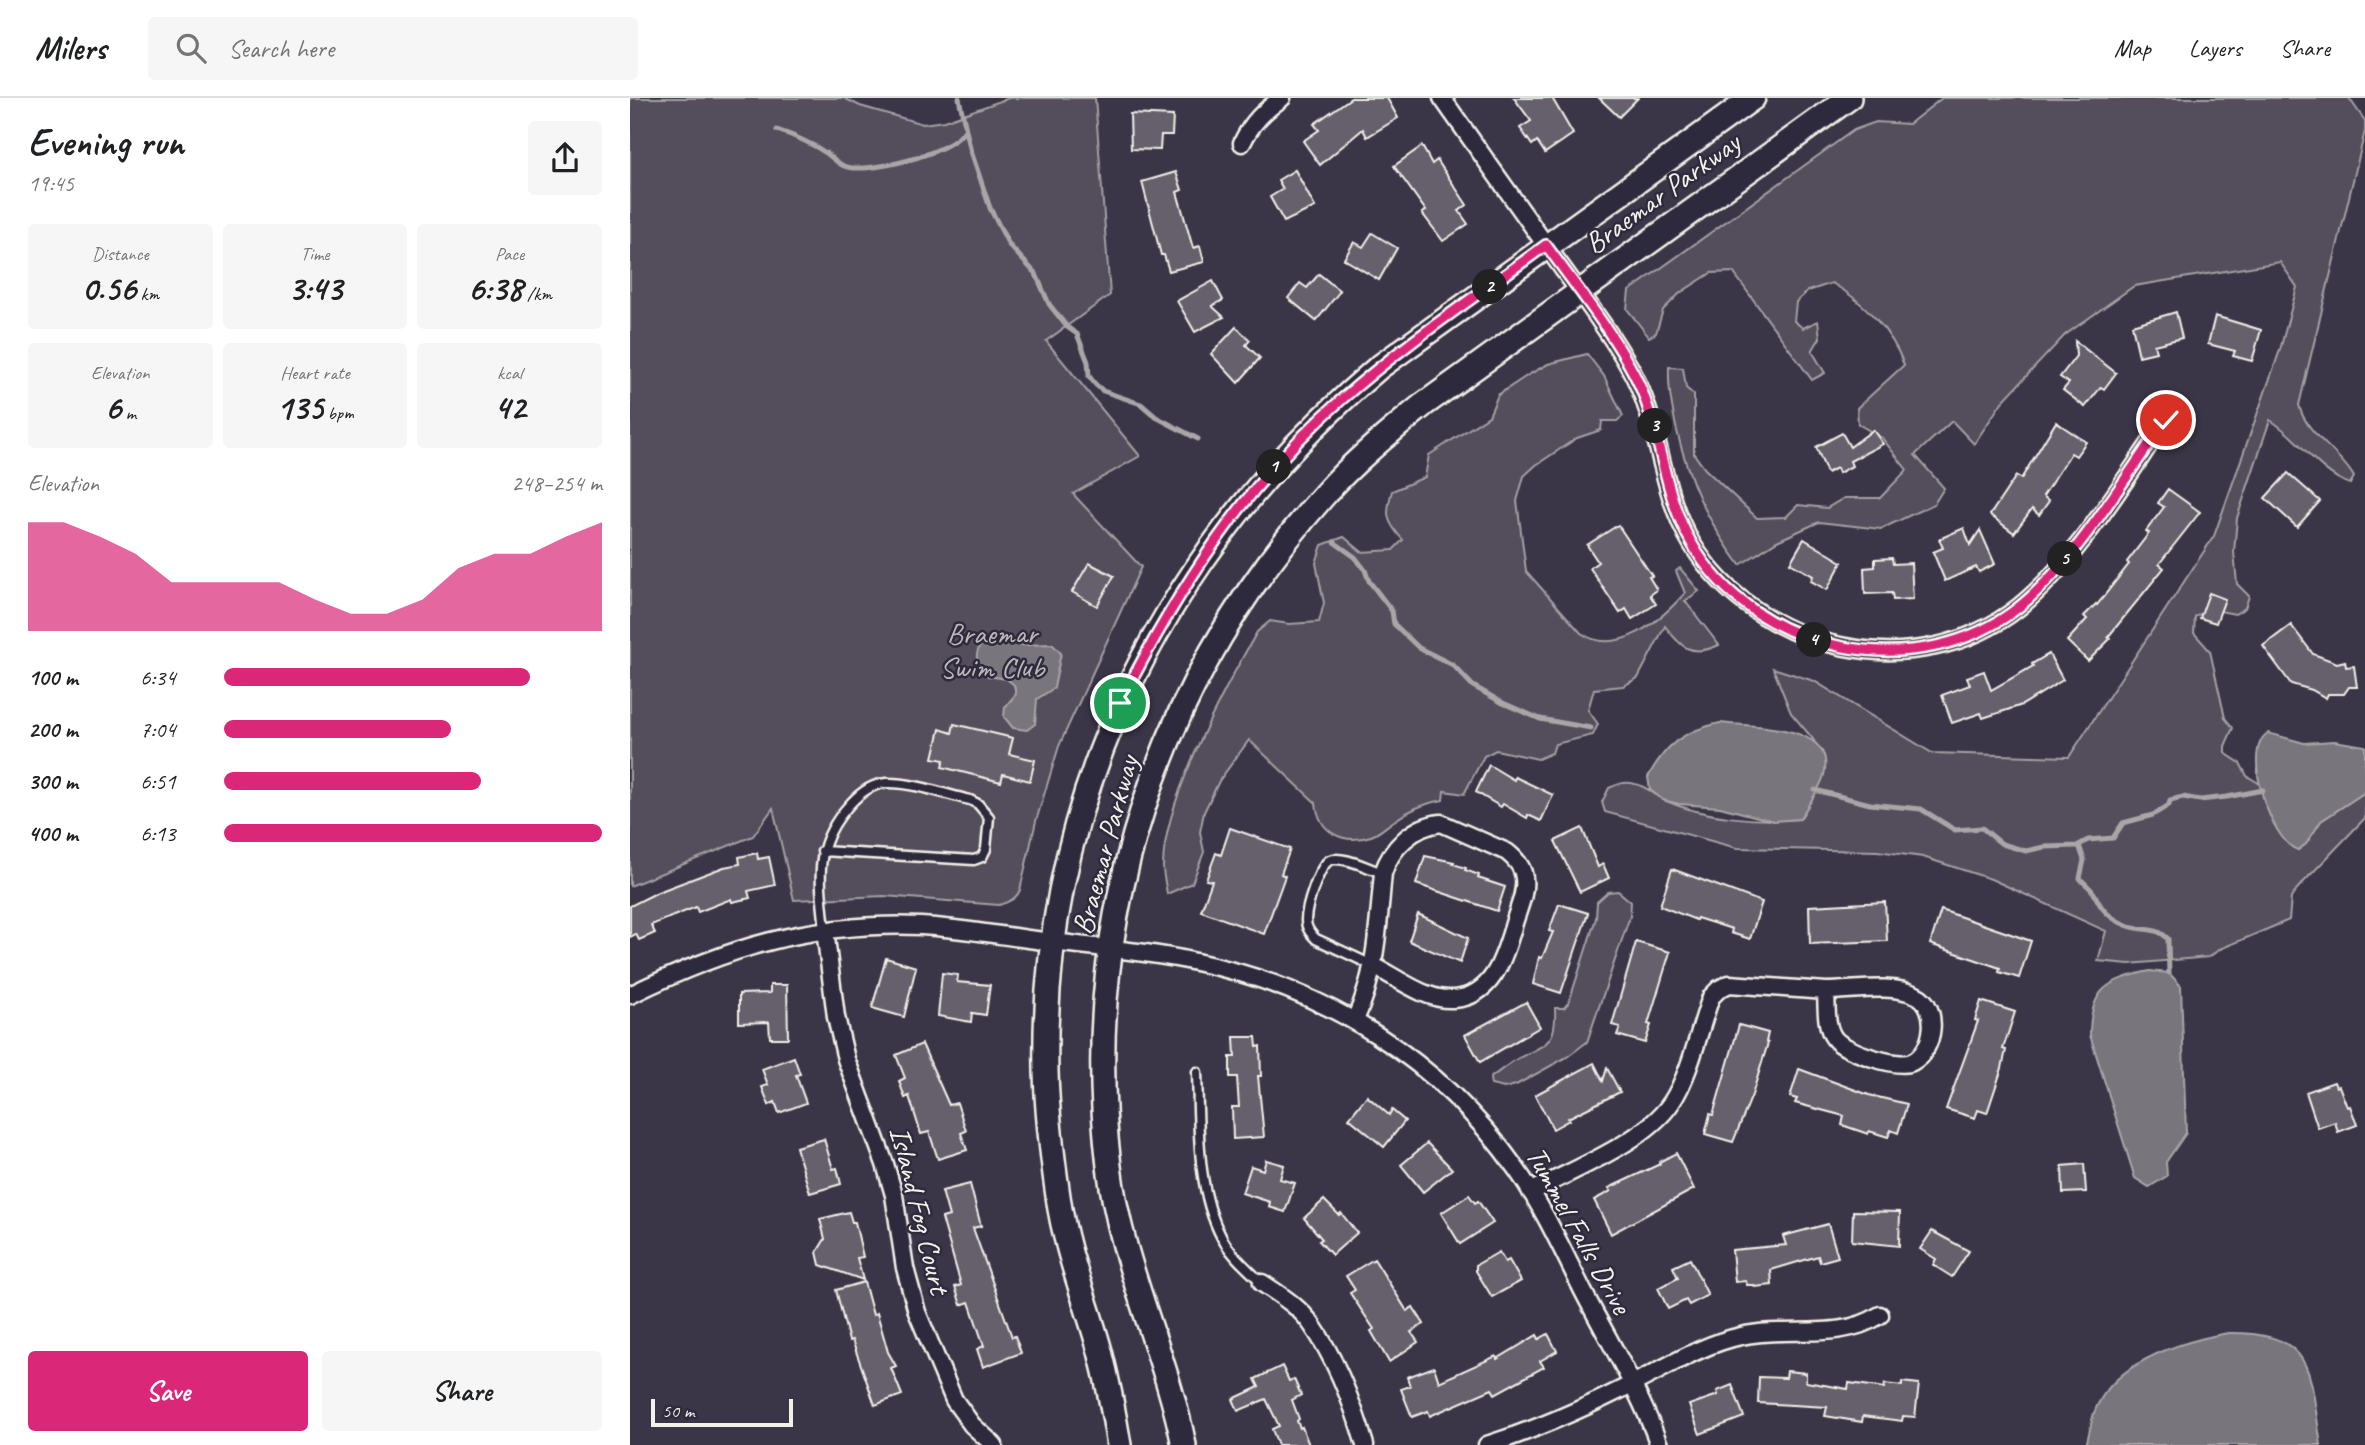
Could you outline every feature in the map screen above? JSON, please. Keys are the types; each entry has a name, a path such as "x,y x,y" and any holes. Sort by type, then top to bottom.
{"street":[{"path":"1242,143 1249,127 1261,113 1282,98"},
{"path":"1442,98 1628,363 1654,424 1667,482 1692,544 1712,571 1737,596 1764,617 1787,630 1840,647 1895,651 1926,647 1984,628 2016,609 2040,589 2166,420"},
{"name":"Braemar Parkway","path":"1119,1445 1101,1355 1058,1200 1046,1071 1053,942 1062,885 1076,829 1104,744 1145,654 1214,540 1261,481 1339,401 1378,368 1546,245 1753,98"},
{"name":"Braemar Parkway","path":"1184,1445 1136,1284 1109,1168 1103,1033 1109,950 1122,880 1138,820 1163,750 1191,689 1236,608 1326,492 1373,447 1423,405 1849,98"},
{"path":"1355,1020 1367,995 1374,966 1383,873 1388,859 1404,840 1430,824 1441,823 1507,852 1522,869 1524,892 1501,964 1492,979 1465,997 1443,999 1429,995 1374,966"},
{"name":"Tummel Falls Drive","path":"630,995 684,968 729,951 825,930 879,925 925,926 1193,961 1292,990 1355,1020 1422,1066 1457,1097 1488,1132 1531,1192 1631,1385 1659,1445"},
{"name":"Island Fog Court","path":"825,930 836,1017 846,1059 891,1185 905,1268 917,1312 954,1400 972,1425 993,1445"},
{"path":"1531,1192 1640,1135 1657,1120 1680,1087 1711,997 1729,984 1781,990 1899,990 1917,995 1926,1002 1933,1023 1920,1057 1911,1063 1898,1065 1844,1048 1835,1041 1829,1030 1826,991"},
{"path":"1262,1283 1297,1308 1312,1324 1335,1364 1365,1445"},
{"path":"1487,1445 1521,1435 1631,1385 1709,1345 1774,1331 1849,1330 1880,1315"}],"lane":[{"path":"821,851 974,860 982,857 986,849 989,817 978,804 970,800 885,783 870,788 847,807 828,833 821,851 819,871 825,930"},
{"path":"1374,966 1316,939 1309,931 1307,915 1321,867 1328,861 1340,860 1383,873"},
{"path":"1197,1072 1200,1144 1214,1221 1237,1258 1262,1283"}],"green space":[{"name":"Braemar Swim Club","path":"630,98 844,98 860,106 923,124 944,121 1009,98 1095,98 1110,295 1046,341 1140,456 1073,494 1141,567 1059,746 1036,821 1020,890 1009,901 999,905 884,896 794,900 773,808 753,836 630,886"},
{"path":"1942,98 2349,98 2365,121 2365,131 2299,405 2308,425 2348,467 2354,477 2350,484 2328,472 2270,420 2237,518 2234,552 2237,584 2249,596 2245,608 2235,614 2209,609 2195,617 2194,633 2210,651 2225,718 2233,728 2225,746 2225,753 2240,763 2247,776 2262,785 2266,807 2298,850 2306,844 2321,821 2365,792 2365,818 2297,889 2291,898 2289,920 2220,949 2209,957 2129,964 2098,961 2106,931 1991,879 1923,857 1877,851 1737,848 1605,812 1602,802 1609,788 1628,783 1639,785 1679,806 1713,815 1766,820 1800,819 1824,774 1822,756 1813,739 1791,713 1773,668 1814,681 1932,753 2069,757 2214,536 2280,350 2297,287 2280,262 2134,286 2065,335 2002,402 1974,444 1952,421 1915,455 1944,488 1934,504 1881,529 1819,522 1777,541 1740,565 1717,532 1693,483 1681,447 1671,397 1669,367 1683,368 1686,388 1694,395 1694,454 1705,469 1757,518 1786,517 1798,505 1827,508 1844,498 1880,498 1907,470 1882,438 1858,424 1857,408 1904,365 1892,340 1875,318 1844,290 1832,283 1808,291 1796,302 1794,321 1803,328 1818,321 1820,338 1812,351 1825,373 1812,380 1733,272 1711,273 1680,293 1663,310 1656,333 1649,337 1627,309 1629,291 1854,130 1876,122 1909,124"},
{"path":"1587,354 1604,376 1623,416 1617,421 1602,421 1601,430 1577,438 1524,476 1517,501 1526,571 1581,633 1595,640 1609,641 1637,633 1651,625 1675,604 1685,593 1676,571 1680,568 1699,591 1685,601 1719,645 1701,650 1688,648 1676,640 1665,626 1638,678 1623,686 1594,689 1588,710 1598,724 1593,735 1555,744 1552,753 1538,759 1496,750 1484,756 1464,794 1444,791 1443,800 1417,807 1371,836 1351,839 1327,829 1316,803 1249,740 1219,781 1204,812 1200,832 1204,852 1192,883 1167,894 1163,867 1166,841 1173,811 1198,747 1257,632 1270,621 1289,624 1319,622 1324,603 1316,563 1322,545 1344,537 1362,552 1393,550 1403,540 1388,517 1392,491 1425,477 1429,455 1489,416 1498,395 1548,364"},
{"path":"1618,891 1631,902 1630,916 1587,1042 1567,1057 1516,1085 1504,1088 1491,1085 1490,1078 1542,1046 1552,1036 1555,1008 1564,1008 1569,1002 1596,918 1597,902 1608,892"}],"shaded area":[{"path":"996,636 1023,645 1052,644 1061,653 1054,688 1037,699 1035,724 1027,730 1013,728 1004,717 1005,707 1016,694 1014,685 1007,679 988,676 978,665 980,646"},
{"path":"1720,723 1788,731 1805,737 1818,746 1825,758 1824,775 1800,819 1773,821 1720,807 1679,804 1663,800 1650,790 1648,777 1669,748 1696,730"},
{"path":"2268,733 2304,743 2334,741 2365,746 2365,792 2321,821 2306,844 2298,850 2288,844 2278,831 2262,795 2257,757 2260,742"},
{"path":"2150,971 2169,973 2181,986 2186,1133 2166,1162 2167,1176 2149,1187 2135,1178 2090,1035 2093,1007 2104,989 2122,978"},
{"path":"2228,1333 2278,1340 2293,1349 2310,1378 2321,1445 2086,1445 2094,1413 2103,1395 2116,1380 2150,1357 2169,1349"}],"building":[{"path":"1351,98 1387,98 1398,118 1367,137 1363,129 1320,165 1303,141 1319,130 1314,124"},
{"path":"1514,98 1552,98 1573,134 1545,153 1537,141 1532,145 1520,128 1531,121"},
{"path":"1599,98 1638,98 1619,117"},
{"path":"1130,114 1173,116 1172,135 1161,135 1160,150 1131,149"},
{"path":"1422,146 1432,164 1437,160 1467,205 1459,211 1468,224 1443,241 1422,213 1426,211 1394,166"},
{"path":"1295,170 1315,207 1284,222 1270,197 1283,189 1278,180"},
{"path":"1176,172 1182,190 1177,192 1193,248 1200,246 1204,262 1169,271 1164,255 1161,255 1142,182"},
{"path":"1372,233 1397,248 1379,280 1344,259 1354,242 1363,247"},
{"path":"1319,274 1340,291 1316,321 1288,298 1300,283 1307,288"},
{"path":"1213,281 1223,300 1212,306 1224,317 1195,332 1177,301"},
{"path":"2176,312 2182,338 2154,345 2156,352 2139,356 2132,325"},
{"path":"2215,316 2261,330 2252,361 2233,356 2235,351 2208,344"},
{"path":"1236,327 1250,340 1246,345 1260,358 1238,383 1211,354"},
{"path":"2075,341 2116,373 2085,407 2063,390 2069,383 2060,377 2076,356"},
{"path":"2056,422 2086,442 2076,456 2071,453 2043,496 2049,501 2039,515 2032,509 2014,533 1990,515 2016,476 2021,479"},
{"path":"1873,430 1883,444 1850,461 1852,466 1839,473 1837,468 1827,473 1816,447 1842,433 1850,447"},
{"path":"2288,473 2320,501 2297,527 2265,498"},
{"path":"2168,489 2200,512 2159,564 2164,568 2108,637 2110,639 2088,661 2067,641 2087,619 2084,616 2097,605 2129,564 2127,562 2149,533 2146,531 2164,507 2158,503"},
{"path":"1618,525 1652,576 1649,577 1657,590 1650,595 1656,604 1632,619 1626,609 1620,613 1590,568 1598,562 1587,545"},
{"path":"1964,528 1970,545 1980,530 1995,564 1979,572 1976,567 1945,581 1933,552 1943,548 1939,539"},
{"path":"1804,539 1842,562 1827,590 1811,581 1813,576 1790,563"},
{"path":"1892,558 1893,564 1911,563 1913,599 1893,600 1892,593 1865,594 1864,568 1875,567 1875,559"},
{"path":"1089,563 1114,576 1097,606 1072,592"},
{"path":"2209,593 2225,599 2216,623 2200,618"},
{"path":"2291,625 2313,654 2337,663 2345,661 2346,667 2354,666 2357,687 2349,687 2344,694 2328,694 2326,698 2312,690 2291,684 2263,646"},
{"path":"2049,654 2063,680 2022,705 1983,718 1981,713 1952,723 1942,695 1970,685 1967,677 1984,671 1991,690"},
{"path":"954,724 1013,738 1009,754 1035,760 1030,781 1003,774 1001,782 942,767 944,760 933,758 940,729 952,733"},
{"path":"1489,765 1514,780 1515,777 1553,795 1541,821 1528,815 1527,818 1503,804 1501,807 1476,792"},
{"path":"1230,828 1290,849 1281,874 1285,876 1264,934 1201,911 1212,881 1206,880 1216,853 1221,855"},
{"path":"1582,828 1598,867 1603,864 1609,878 1580,892 1555,841"},
{"path":"757,853 758,859 769,857 775,885 748,891 750,898 732,902 731,899 698,912 696,907 651,925 655,933 639,940 636,934 630,937 630,906 658,892 724,867 740,864 739,857"},
{"path":"1425,856 1454,862 1453,864 1479,875 1478,878 1505,887 1497,911 1416,884"},
{"path":"1672,869 1762,902 1750,939 1731,933 1732,929 1697,918 1696,920 1660,906"},
{"path":"1885,902 1887,941 1810,944 1809,906"},
{"path":"1559,904 1588,913 1561,993 1533,984 1539,957 1542,958 1553,932 1549,931"},
{"path":"1941,910 2031,941 2019,978 1999,972 2000,968 1930,944"},
{"path":"1418,914 1468,938 1460,963 1409,941"},
{"path":"1636,942 1670,952 1648,1024 1651,1025 1645,1043 1617,1035 1620,1027 1612,1025"},
{"path":"886,958 916,967 904,1017 872,1008"},
{"path":"942,973 958,975 957,982 990,985 986,1015 972,1013 971,1022 938,1016"},
{"path":"770,985 787,985 788,1038 770,1038 769,1022 739,1023 739,994 770,993"},
{"path":"1981,1001 2015,1012 2003,1049 2006,1050 2002,1068 1987,1113 1978,1110 1975,1118 1946,1109 1978,1021 1975,1020"},
{"path":"1526,1002 1540,1027 1480,1062 1465,1035"},
{"path":"1739,1025 1768,1033 1768,1043 1752,1095 1733,1142 1705,1134"},
{"path":"1234,1037 1256,1037 1257,1047 1260,1046 1261,1076 1258,1076 1264,1137 1233,1139 1232,1107 1239,1107 1237,1077 1230,1077 1230,1057 1235,1057"},
{"path":"922,1044 949,1105 957,1103 966,1131 961,1133 967,1150 938,1159 929,1132 921,1134 909,1096 905,1098 899,1081 905,1078 896,1055"},
{"path":"794,1057 800,1074 796,1075 806,1103 779,1113 775,1102 769,1105 762,1087 768,1085 762,1069"},
{"path":"1594,1063 1603,1081 1607,1068 1620,1092 1568,1118 1569,1120 1553,1129 1535,1095"},
{"path":"1799,1069 1869,1095 1907,1104 1898,1133 1891,1130 1888,1137 1869,1131 1868,1134 1842,1125 1844,1116 1795,1103 1797,1099 1790,1097"},
{"path":"2334,1082 2336,1087 2339,1086 2347,1107 2350,1106 2357,1125 2338,1132 2335,1122 2318,1128 2306,1092"},
{"path":"1367,1096 1389,1115 1392,1110 1405,1121 1384,1147 1349,1118"},
{"path":"824,1139 833,1169 837,1168 841,1184 810,1193 796,1147"},
{"path":"1427,1143 1452,1169 1423,1192 1401,1165"},
{"path":"1676,1153 1694,1189 1611,1234 1594,1200 1611,1191 1609,1188 1660,1164 1659,1162"},
{"path":"1266,1160 1284,1165 1280,1179 1295,1183 1285,1212 1269,1207 1270,1202 1242,1193 1251,1166 1263,1170"},
{"path":"2084,1164 2086,1192 2063,1193 2062,1166"},
{"path":"970,1184 981,1226 973,1228 1012,1337 1015,1336 1021,1353 983,1367 977,1349 984,1346 969,1302 961,1305 955,1287 961,1285 942,1218 949,1216 942,1191"},
{"path":"1469,1195 1475,1203 1478,1201 1493,1223 1460,1244 1441,1213"},
{"path":"1324,1200 1339,1215 1341,1213 1357,1233 1332,1255 1304,1218"},
{"path":"1853,1211 1900,1212 1899,1246 1852,1241"},
{"path":"849,1212 852,1222 855,1222 863,1257 857,1258 863,1280 820,1265 817,1252 825,1239 820,1219"},
{"path":"1828,1224 1838,1257 1820,1262 1818,1256 1771,1270 1772,1285 1755,1287 1747,1285 1746,1281 1735,1282 1732,1250 1786,1245 1783,1236"},
{"path":"1932,1231 1969,1251 1952,1277 1933,1265 1936,1259 1920,1249"},
{"path":"1499,1252 1505,1262 1509,1260 1521,1281 1492,1297 1476,1271 1476,1265"},
{"path":"1374,1259 1407,1311 1413,1307 1424,1324 1411,1332 1418,1342 1389,1362 1371,1331 1374,1329 1350,1293 1355,1290 1346,1276"},
{"path":"1690,1259 1708,1295 1689,1305 1686,1300 1668,1309 1658,1288 1678,1278 1673,1267"},
{"path":"864,1282 873,1315 877,1313 888,1352 896,1366 891,1368 902,1395 875,1405 852,1340 849,1341 836,1290"},
{"path":"1548,1334 1557,1351 1540,1361 1544,1367 1495,1394 1492,1389 1430,1416 1428,1411 1412,1417 1401,1389 1410,1386 1407,1377 1434,1367 1439,1382 1496,1356 1497,1359 1537,1335 1539,1339"},
{"path":"1282,1366 1289,1381 1294,1379 1301,1395 1292,1400 1299,1419 1297,1421 1309,1445 1278,1445 1272,1429 1279,1426 1266,1399 1238,1411 1233,1399 1259,1387 1255,1379"},
{"path":"1787,1371 1806,1373 1806,1382 1848,1389 1849,1383 1884,1388 1885,1384 1902,1386 1902,1382 1919,1384 1915,1417 1903,1416 1902,1421 1863,1416 1862,1422 1825,1416 1827,1407 1758,1403 1759,1377 1786,1378"},
{"path":"1732,1385 1744,1417 1700,1434 1689,1405 1718,1395 1717,1391"}],"waterway":[{"path":"959,98 970,148 990,208 1009,245 1036,274 1049,304 1067,327 1077,334 1088,362 1089,376 1103,391 1141,404 1156,417 1198,439"},
{"path":"777,130 815,146 844,166 855,168 889,165 927,154 957,139 964,131"},
{"path":"1334,542 1355,557 1392,611 1394,624 1419,648 1453,665 1473,686 1503,703 1540,719 1591,728"},
{"path":"1815,790 1870,804 1921,809 1955,830 1982,828 2002,844 2026,851 2044,847 2077,846 2088,840 2113,838 2123,823 2153,815 2169,805 2170,800 2183,797 2200,800 2263,790"},
{"path":"2079,845 2084,860 2080,878 2092,890 2107,913 2126,925 2153,930 2168,939 2169,973"}],"route":[{"path":"1120,703 1181,591 1214,540 1252,491 1294,445 1378,368 1546,245 1628,363 1641,389 1654,424 1667,482 1692,544 1712,571 1737,596 1764,617 1787,630 1816,641 1864,650 1895,651 1926,647 1984,628 2016,609 2040,589 2065,558 2166,420"}]}
